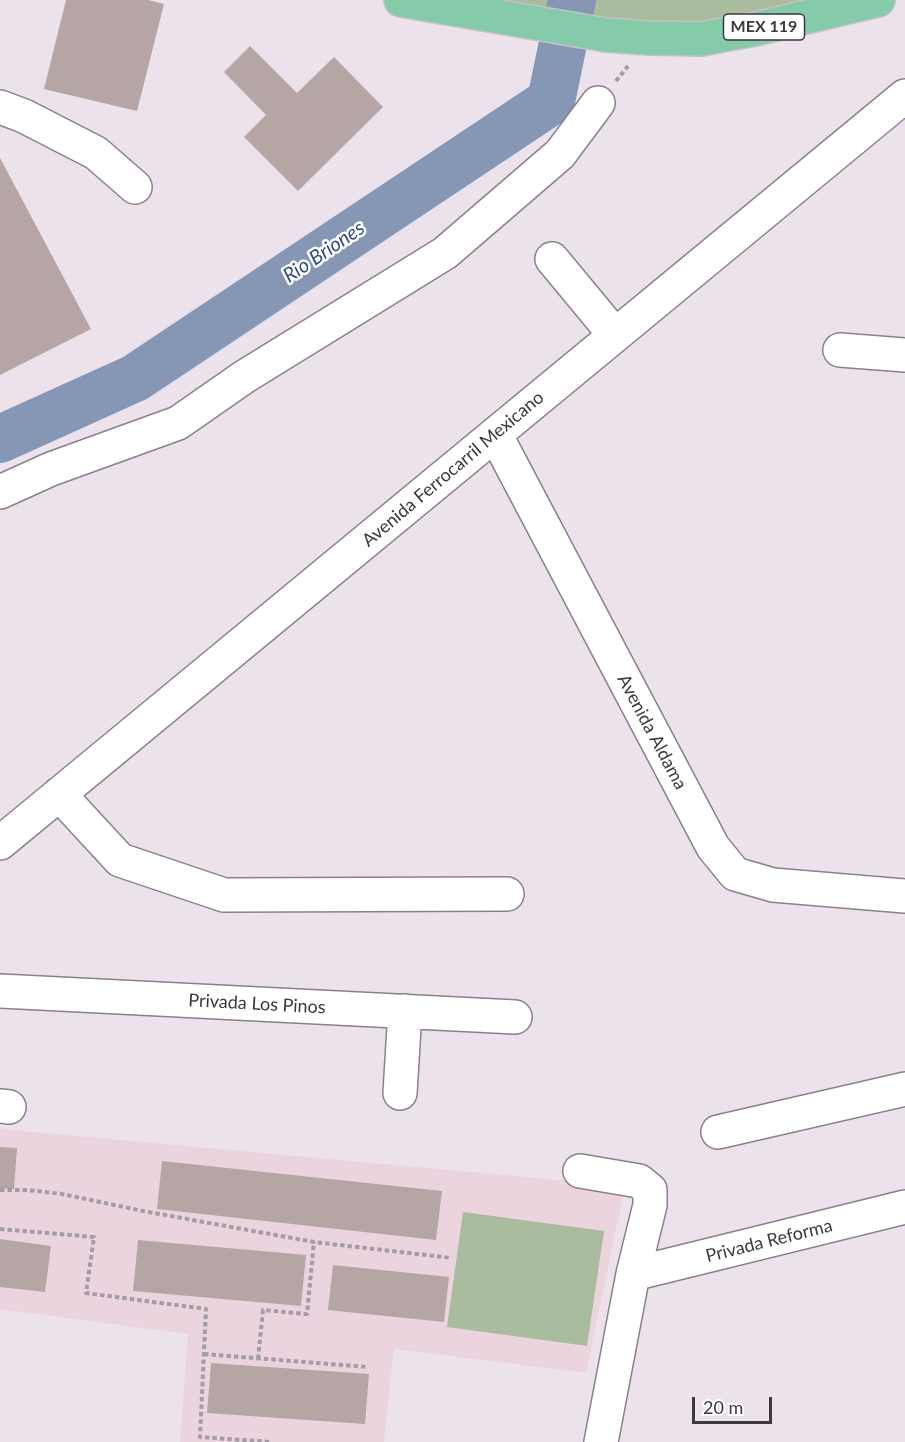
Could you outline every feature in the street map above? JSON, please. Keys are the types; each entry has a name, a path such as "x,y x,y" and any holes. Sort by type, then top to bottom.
{"main road":[{"name":"MEX 119","path":"401,0 606,35 701,39 755,30 878,0"}],"street":[{"name":"Avenida Ferrocarril Mexicano","path":"0,843 905,96"},
{"path":"0,492 51,469 178,423 244,377 445,253 560,154 598,103"},
{"path":"0,107 24,116 96,153 135,187"},
{"path":"552,259 615,335"},
{"path":"840,350 905,356"},
{"name":"Avenida Aldama","path":"495,434 713,847 735,874 773,885 905,896"},
{"path":"59,794 120,860 224,895 507,894"},
{"name":"Privada Los Pinos","path":"0,991 515,1017"},
{"path":"400,1093 405,1011"},
{"path":"718,1132 905,1089"},
{"path":"580,1172 639,1180 650,1190 650,1205 633,1274 601,1442"},
{"name":"Privada Reforma","path":"633,1274 905,1207"}],"path":[{"path":"598,103 650,38"},
{"path":"0,1190 28,1190 62,1194 314,1242 452,1258"},
{"path":"0,1229 94,1237 86,1293 206,1309 200,1437 271,1442"},
{"path":"258,1359 263,1310 307,1314 314,1242"},
{"path":"204,1354 367,1367"}],"shaded area":[{"path":"0,1129 625,1186 586,1373 394,1349 384,1442 180,1442 188,1334 0,1309"}],"green space":[{"path":"414,0 863,0 703,33"},
{"path":"463,1212 604,1231 587,1346 447,1327"}],"building":[{"path":"66,0 148,0 164,4 137,111 44,89"},
{"path":"250,46 297,93 334,57 383,107 298,191 244,137 266,115 224,72"},
{"path":"0,158 91,329 0,375"},
{"path":"0,1147 17,1148 14,1189 0,1188"},
{"path":"162,1161 442,1191 436,1240 157,1209"},
{"path":"0,1239 51,1246 45,1292 0,1287"},
{"path":"138,1240 306,1255 301,1306 133,1291"},
{"path":"333,1265 449,1277 444,1322 328,1310"},
{"path":"211,1363 369,1374 365,1424 207,1413"}],"waterway":[{"name":"Rio Briones","path":"0,439 135,378 551,101 572,0"}]}
